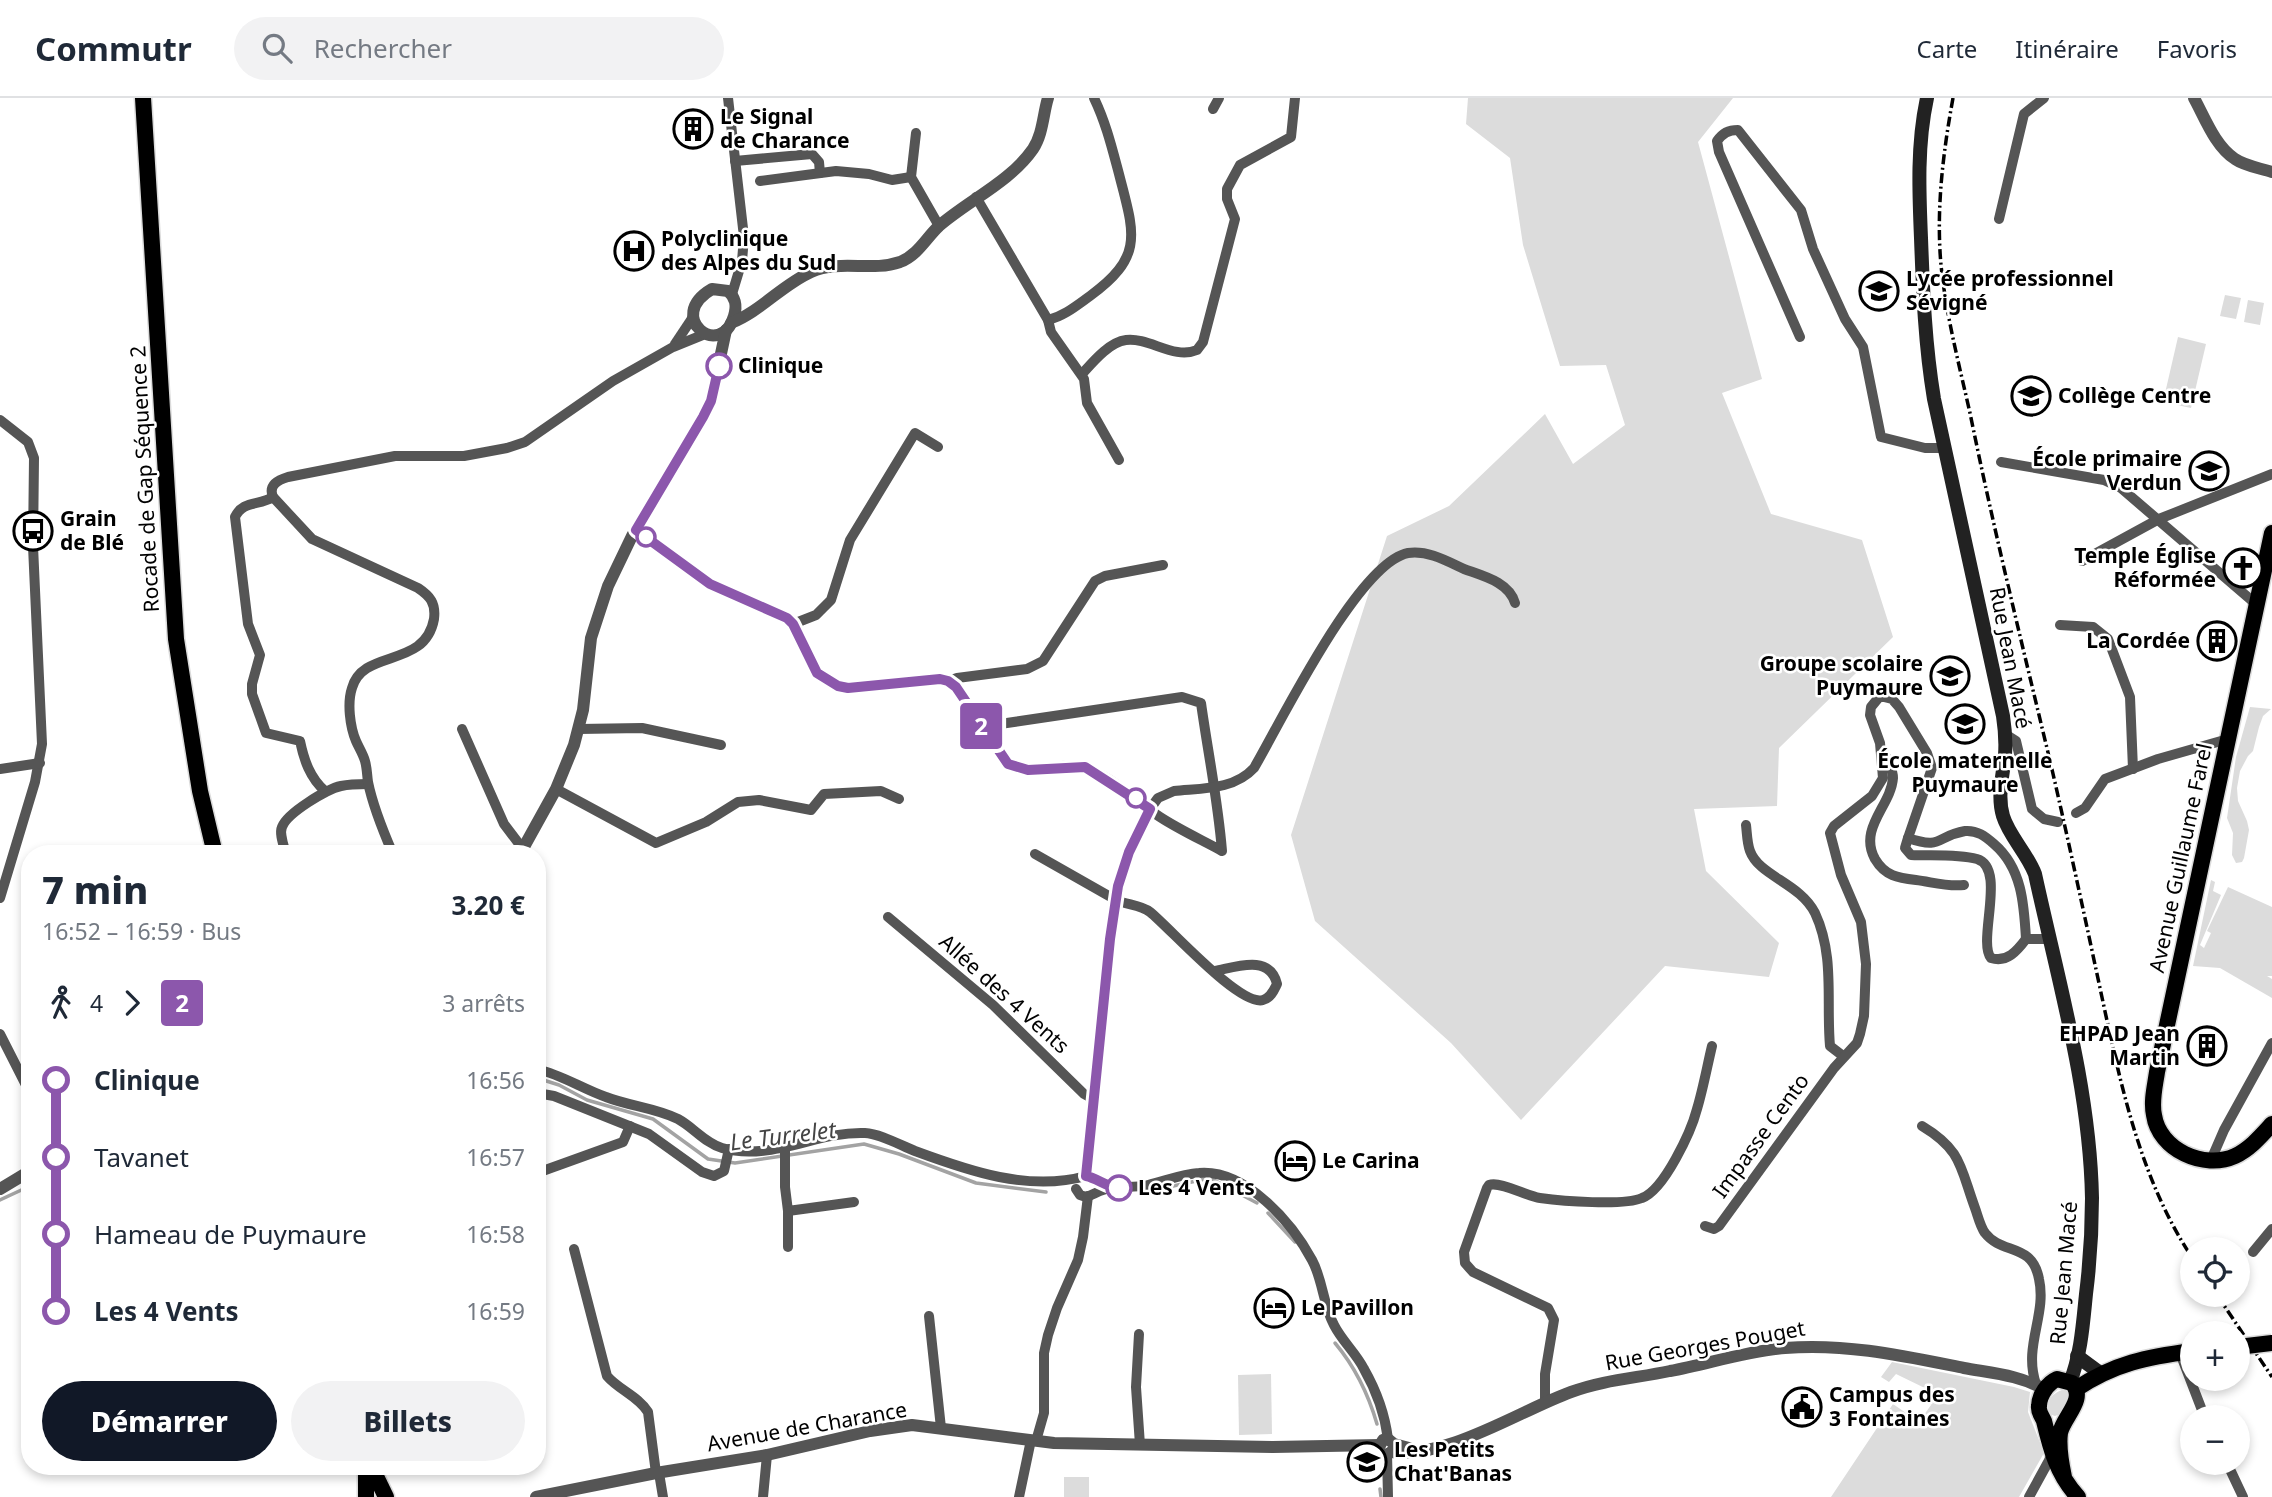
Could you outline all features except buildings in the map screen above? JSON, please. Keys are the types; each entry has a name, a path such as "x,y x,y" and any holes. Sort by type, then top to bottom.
{"main road":[{"name":"Rocade de Gap Séquence 2","path":"144,98 176,639 200,791 213,845"},
{"name":"Rue Jean Macé","path":"1927,98 1919,173 1928,361 1944,448 1996,680 2005,734 2001,811 2007,828 2028,858 2035,874 2078,1073 2091,1185 2092,1239 2073,1385"},
{"name":"Avenue Guillaume Farel","path":"2211,1160 2182,1152 2163,1138 2154,1116 2153,1103 2157,1072 2272,533"},
{"path":"2211,1160 2234,1157 2272,1124"},
{"path":"2250,1346 2272,1343"},
{"path":"2078,1497 2052,1455 2039,1405 2040,1387 2057,1379 2073,1385 2128,1362 2180,1353"},
{"path":"2077,1356 2100,1373"},
{"path":"2064,1477 2059,1442 2065,1419 2076,1401 2073,1385"},
{"path":"2043,1418 2051,1421 2065,1419"},
{"path":"366,1497 368,1475"},
{"path":"374,1475 386,1497"}],"street":[{"path":"525,845 567,766 579,729 591,638 608,586 636,530 707,409 717,381 744,237 727,98"},
{"path":"389,845 369,784 365,759 355,739 350,715 352,688 358,677 369,667 419,647 432,627 434,604 428,595 418,588 312,539 273,497 271,489 274,484 288,477 395,456 464,456 525,442 613,381 673,347 728,327 793,283 818,270 832,265 875,267 901,261 917,251 939,226 1018,167 1032,151 1040,133 1048,98"},
{"path":"1048,320 1061,317 1108,283 1117,274 1130,246 1133,227 1104,119 1094,98"},
{"path":"1213,109 1219,98"},
{"path":"1082,374 1098,357 1126,340 1180,352 1197,350 1203,342 1235,219 1227,198 1227,189 1240,165 1291,137 1295,98"},
{"path":"1999,219 2024,114 2044,98"},
{"path":"2194,98 2217,139 2233,158 2272,172"},
{"path":"1800,337 1719,152 1717,142 1723,133 1731,130 1738,130 1801,210 1813,249 1844,319 1863,347 1881,437 1925,448 1944,448"},
{"path":"916,133 911,177 939,226"},
{"path":"735,161 812,154 819,162 820,173"},
{"path":"760,181 836,171 869,174 892,180 911,177"},
{"path":"976,197 1048,320 1051,332 1082,374 1087,403 1119,460"},
{"path":"673,347 693,317 700,299 729,276 741,261"},
{"path":"716,288 725,289 746,305 761,306"},
{"path":"693,317 695,326 707,335 719,366"},
{"path":"0,420 28,442 34,458 33,531 41,722 40,763 0,898"},
{"path":"793,624 816,615 831,600 850,540 915,433 938,447"},
{"path":"2001,462 2104,480 2121,488 2257,605"},
{"path":"2082,561 2159,519 2272,474"},
{"path":"273,497 268,501 247,504 239,509 235,517 248,624 260,655 252,694 260,723 266,733 300,741 304,760 315,782 325,791"},
{"path":"636,530 710,584 787,618 793,624 817,673 838,686 848,688 940,679 948,681 956,687 984,729 1008,764 1028,770 1085,767 1159,817 1222,851 1202,704 1182,697 1000,724 984,729"},
{"path":"1020,1497 1034,1440 1044,1413 1044,1353 1056,1308 1078,1260 1083,1237 1093,1099 1116,900 1122,869 1150,809 1158,798 1166,793 1239,781 1254,768 1342,617 1359,592 1392,560 1409,553 1426,553 1497,582 1510,592 1515,603"},
{"path":"948,681 1036,666 1043,661 1096,581 1105,576 1163,565"},
{"path":"2060,625 2093,627 2108,639 2130,697 2133,769"},
{"path":"1908,838 1929,844 1974,831 1999,848 2013,865 2019,881 2024,912 2026,939 2012,955 2003,959 1991,958 1986,947 1992,896 1985,864 1980,860 1957,857 1911,855 1905,848 1908,838 1932,768 1927,753 1899,707 1892,699 1880,696 1871,707 1870,715 1892,771 1893,781 1871,832 1872,854 1885,872 1894,877 1950,887 1964,885"},
{"path":"579,729 642,727 720,745"},
{"path":"462,729 504,824 517,845"},
{"path":"2005,734 2013,737 2018,746 2032,809 2044,819 2058,822"},
{"path":"2076,813 2085,808 2105,779 2158,759 2228,739"},
{"path":"1746,825 1749,849 1757,862 1800,892 1815,914 1829,968 1830,1046 1843,1056 1857,1043 1860,1034 1864,1016 1866,964 1861,922 1841,875 1830,832 1880,786 1883,778 1880,743"},
{"path":"0,769 40,763"},
{"path":"284,845 281,831 283,824 325,791 340,786 369,784"},
{"path":"556,789 656,843 706,822 738,802 759,800 811,810 824,794 881,791 899,799"},
{"path":"1035,854 1116,900 1129,906 1142,907 1151,913 1191,953 1252,1000 1263,1000 1270,996 1277,984 1275,976 1266,967 1256,964 1215,971"},
{"path":"2024,912 2043,911"},
{"name":"Allée des 4 Vents","path":"888,917 993,1004 1084,1094 1093,1099"},
{"path":"2026,939 2050,939"},
{"path":"0,1034 21,1075"},
{"path":"2211,1160 2224,1130 2272,1043"},
{"path":"1545,1403 1545,1374 1554,1320 1552,1314 1548,1308 1473,1272 1464,1258 1487,1188 1496,1183 1524,1194 1558,1200 1603,1202 1641,1199 1656,1189 1670,1168 1697,1111 1712,1046"},
{"name":"Impasse Cento","path":"1705,1226 1714,1229 1719,1226 1843,1056"},
{"path":"546,1071 608,1098 676,1118 728,1152 785,1154 839,1135 867,1133 976,1172 1000,1177 1113,1188 1135,1187 1199,1172 1219,1175 1243,1186 1268,1202 1285,1220 1313,1261 1330,1316 1364,1369 1382,1413 1388,1446 1388,1497"},
{"path":"546,1095 649,1134 702,1172 713,1176 725,1169 728,1152"},
{"path":"546,1170 623,1142 630,1126"},
{"path":"1922,1126 1940,1136 1956,1154 1985,1234 2006,1247 2020,1250 2036,1267 2040,1282 2039,1309 2030,1363 2040,1387"},
{"path":"785,1154 788,1247"},
{"path":"0,1189 21,1176"},
{"path":"788,1211 854,1202"},
{"path":"2253,1252 2272,1229"},
{"path":"574,1249 607,1376 617,1388 643,1405 648,1412 663,1497"},
{"path":"929,1316 941,1427"},
{"path":"1139,1334 1136,1387 1140,1445"},
{"name":"Rue Georges Pouget","path":"1388,1446 1420,1451 1450,1444 1545,1403 1603,1382 1669,1372 1782,1348 1818,1346 1891,1353 2040,1387"},
{"name":"Avenue de Charance","path":"536,1497 767,1455 870,1431 912,1425 1034,1440 1103,1445 1388,1446"},
{"path":"763,1497 767,1455"},
{"path":"2029,1497 2052,1455"},
{"path":"2233,1475 2243,1497"}],"shaded area":[{"path":"1468,98 1733,98 1698,142 1762,379 1722,393 1771,514 1862,540 1893,637 1779,748 1777,806 1694,809 1706,871 1779,943 1769,977 1665,966 1521,1120 1451,1043 1315,921 1291,835 1387,536 1449,506 1545,414 1573,464 1625,425 1606,365 1560,366 1523,245 1510,158 1466,124"},
{"path":"2225,295 2241,298 2236,319 2220,316"},
{"path":"2248,300 2264,303 2260,325 2244,322"},
{"path":"2178,337 2206,344 2191,408 2163,402"},
{"path":"2250,707 2271,709 2263,716 2253,751 2240,771 2238,801 2249,830 2244,858 2242,862 2236,863 2232,855 2233,833 2227,818 2236,757"},
{"path":"2211,880 2215,882 2213,891 2221,895 2200,945 2204,948 2211,933 2207,931 2228,887 2272,907 2272,976 2267,976 2272,979 2272,998 2220,968 2193,966"},
{"path":"1892,1362 2030,1392 2028,1412 2044,1453 2019,1497 1831,1497 1893,1404 1919,1422 1931,1405 1928,1401 1933,1392 1896,1374 1889,1382 1881,1377"},
{"path":"1271,1374 1272,1434 1239,1435 1238,1375"},
{"path":"2062,1390 2071,1396 2063,1413 2055,1416 2049,1414 2047,1406 2050,1399"},
{"path":"1064,1477 1089,1477 1089,1497 1064,1497"}],"waterway":[{"name":"Le Turrelet","path":"546,1081 587,1100 653,1119 708,1159 735,1163 864,1144 976,1183 1046,1192"},
{"name":"Le Turrelet","path":"1141,1193 1210,1178 1257,1203"},
{"name":"Le Turrelet","path":"0,1200 21,1190"},
{"name":"Le Turrelet","path":"1268,1213 1295,1242"},
{"name":"Le Turrelet","path":"1335,1343 1360,1381 1377,1424"},
{"name":"Le Turrelet","path":"1380,1489 1381,1497"}],"railway":[{"path":"1953,98 1943,160 1939,223 1943,284 1953,339 2124,1093 2158,1196 2180,1238"},
{"path":"2225,1307 2272,1377"}],"bus line":[{"name":"2","path":"719,366 711,401 703,417 636,530 710,584 787,618 793,624 817,673 838,686 848,688 940,679 948,681 956,687 1008,764 1017,769 1028,770 1085,767 1150,809 1129,852 1118,886 1110,939 1086,1176 1096,1182 1119,1188"}],"place":[{"name":"Le Signal de Charance","path":"693,129"},
{"name":"Polyclinique des Alpes du Sud","path":"634,251"},
{"name":"Lycée professionnel Sévigné","path":"1879,291"},
{"name":"Clinique","path":"719,366"},
{"name":"Collège Centre","path":"2031,396"},
{"name":"École primaire Verdun","path":"2209,471"},
{"name":"Grain de Blé","path":"33,531"},
{"name":"Temple Église Réformée","path":"2243,568"},
{"name":"La Cordée","path":"2217,641"},
{"name":"Groupe scolaire Puymaure","path":"1950,676"},
{"name":"École maternelle Puymaure","path":"1965,724"},
{"name":"EHPAD Jean Martin","path":"2207,1046"},
{"name":"Le Carina","path":"1295,1161"},
{"name":"Les 4 Vents","path":"1119,1188"},
{"name":"Le Pavillon","path":"1274,1308"},
{"name":"Campus des 3 Fontaines","path":"1802,1407"},
{"name":"Les Petits Chat'Banas","path":"1367,1462"}]}
